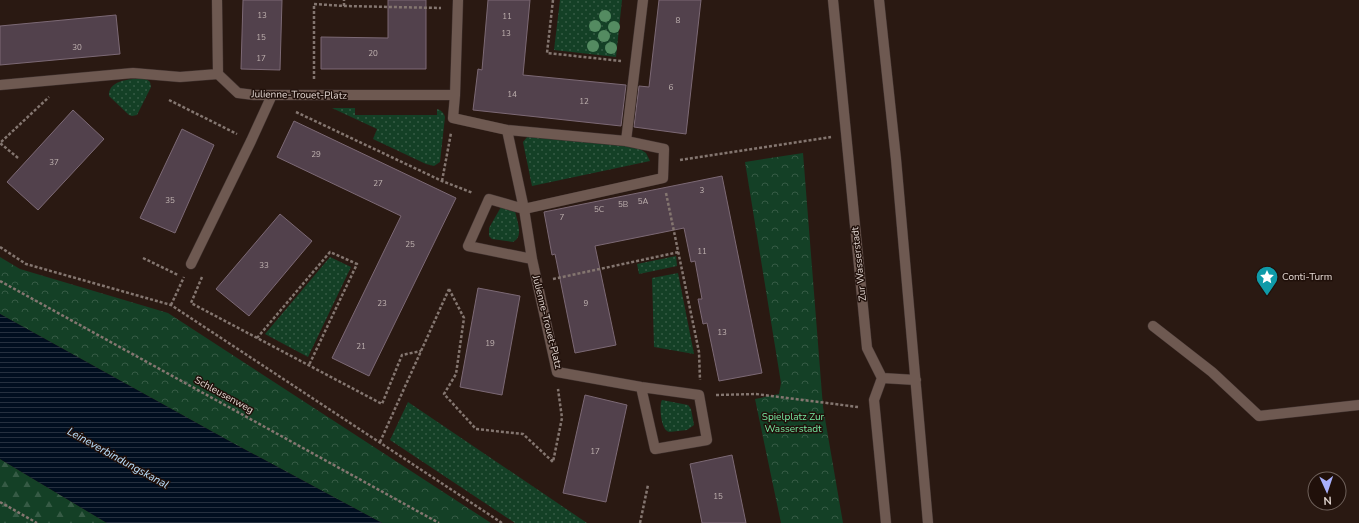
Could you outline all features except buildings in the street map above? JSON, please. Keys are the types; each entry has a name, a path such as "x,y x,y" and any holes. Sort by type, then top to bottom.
{"street":[{"path":"0,85 133,72 180,77 218,74 217,0"},
{"path":"626,141 643,0"},
{"name":"Zur Wasserstadt","path":"833,0 867,348 882,378"},
{"path":"879,0 896,159 928,523"},
{"path":"458,4 453,118 507,130 626,141 664,149 663,178 524,209 488,199 468,246 532,260"},
{"name":"Julienne-Trouet-Platz","path":"218,74 238,93 314,96 455,95"},
{"path":"191,264 272,95"},
{"name":"Julienne-Trouet-Platz","path":"507,130 524,209 532,260 557,372 642,387 699,395"},
{"path":"1153,326 1212,372 1260,416 1359,406"},
{"path":"886,523 874,400 882,378 916,380"},
{"path":"642,387 655,449 707,440 699,395"}],"path":[{"path":"344,0 344,6"},
{"path":"553,0 547,53 635,62"},
{"path":"314,96 314,4 344,6 458,4"},
{"path":"18,158 0,143 70,78"},
{"path":"169,100 251,141"},
{"path":"295,111 442,181 488,199"},
{"path":"442,181 453,118"},
{"path":"664,162 846,135"},
{"path":"663,178 699,352 699,395 756,394 875,409"},
{"path":"0,247 26,264 171,305 502,523"},
{"path":"257,338 330,252 357,264 309,365"},
{"path":"537,282 679,252"},
{"path":"196,253 206,267 191,303 382,404 402,355 421,351"},
{"path":"143,258 184,278"},
{"path":"171,305 191,264"},
{"name":"Schleusenweg","path":"0,281 439,523"},
{"path":"380,442 449,289 464,318 456,374 444,394 476,430 523,434 553,462 562,418 557,372"},
{"path":"640,523 648,485"},
{"path":"0,502 36,523"}],"green space":[{"path":"560,0 622,0 616,57 554,50"},
{"path":"145,78 150,82 151,87 137,115 129,115 109,96 110,90 117,83 122,81"},
{"path":"332,108 355,108 355,115 437,115 437,109 440,110 445,117 440,162 434,166 426,164 373,139 377,129"},
{"path":"528,136 637,147 646,153 650,161 532,186 523,142"},
{"name":"Spielplatz Zur Wasserstadt","path":"803,153 823,407 843,523 781,523 755,399 779,394 781,383 745,162"},
{"path":"501,207 515,211 519,233 516,240 513,242 492,239 489,236 489,228"},
{"path":"676,256 677,266 639,274 637,264"},
{"path":"0,257 20,269 168,313 491,523 382,523 231,442 0,314"},
{"path":"330,257 351,267 308,357 265,334"},
{"path":"678,273 694,354 654,347 652,278"},
{"path":"662,400 688,405 691,409 694,425 687,430 669,432 666,430 661,418"},
{"path":"408,402 587,523 515,523 390,440"},
{"path":"0,459 107,523 0,523"}],"water":[{"name":"Leineverbindungskanal","path":"0,314 231,442 382,523 107,523 0,459"}],"place":[{"name":"Conti-Turm","path":"1267,296"}]}
